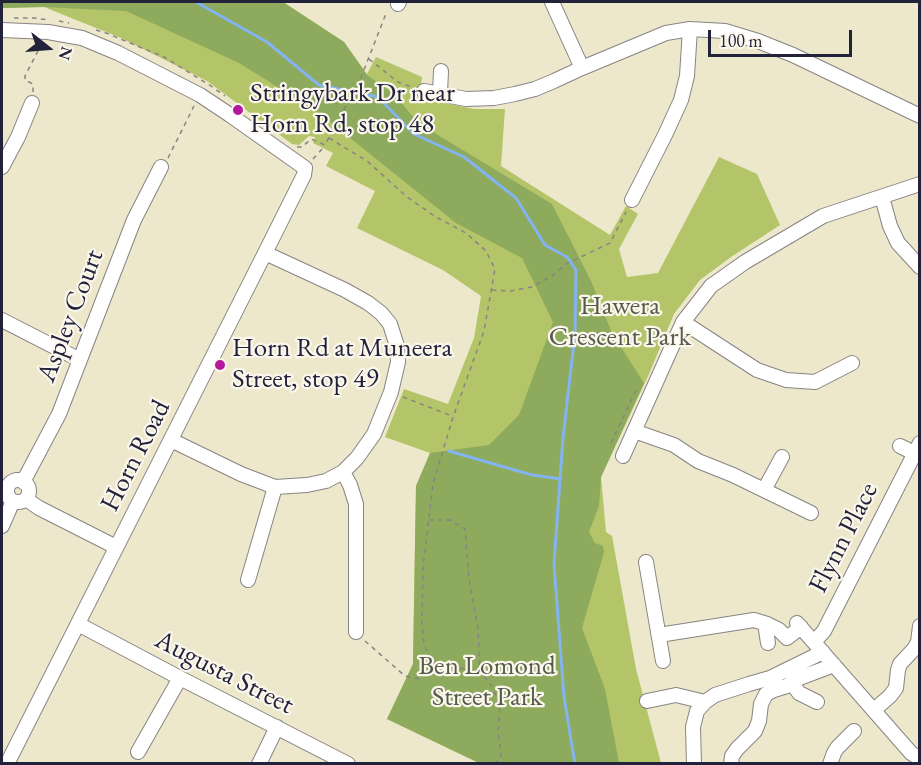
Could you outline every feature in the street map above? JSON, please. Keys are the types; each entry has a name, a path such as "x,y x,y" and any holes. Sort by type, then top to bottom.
{"street":[{"path":"552,2 582,68"},
{"path":"632,200 681,100 687,76 690,29"},
{"path":"424,91 466,99 494,98 515,94 545,85 666,33 690,29 725,31 767,44 793,54 920,116"},
{"path":"2,30 48,32 82,38 100,45 200,95 305,168"},
{"path":"440,93 441,71"},
{"path":"2,167 32,103"},
{"name":"Aspley Court","path":"23,482 59,414 134,220 160,167"},
{"name":"Horn Road","path":"7,764 304,175 305,168"},
{"path":"623,456 683,322 711,286 745,262 823,216 920,184"},
{"path":"882,197 890,226 898,243 920,267"},
{"path":"171,440 241,474 275,487 308,485 326,481 343,472 366,447 374,434 391,392 398,362 397,346 390,324 368,303 265,253"},
{"path":"2,320 80,360"},
{"path":"683,322 757,370 786,380 815,382 852,363"},
{"path":"634,431 674,445 698,461 811,513"},
{"name":"Flynn Place","path":"819,647 824,631 917,448 900,447"},
{"path":"764,490 783,457"},
{"path":"343,472 357,504 356,632"},
{"path":"2,526 19,500 28,496 28,490 23,482 17,480 5,484 7,493 19,500 116,547"},
{"path":"248,580 275,487"},
{"path":"646,562 663,661"},
{"path":"659,635 754,620 768,624 787,638 799,625 911,753 920,759"},
{"name":"Augusta Street","path":"78,624 348,764"},
{"path":"768,624 766,630 768,643"},
{"path":"874,710 896,688 900,664 914,650 918,642 920,626"},
{"path":"694,764 693,727 697,711 705,702 715,695 770,678 819,647"},
{"path":"731,764 732,756 737,748 755,731 759,722 761,704 766,694 834,664"},
{"path":"138,752 180,678"},
{"path":"792,683 799,693 817,702"},
{"path":"647,701 676,695 705,702"},
{"path":"259,764 277,727"},
{"path":"830,764 837,748 855,731"}],"path":[{"path":"399,3 388,10 360,80 329,138 367,161 407,197 435,217 465,233 486,251 495,269 484,331 453,417 433,484 423,567 424,645 434,663 443,668 480,671"},
{"path":"32,103 33,84 25,80 25,76 48,32"},
{"path":"369,59 398,82 424,91"},
{"path":"160,167 169,158 200,95"},
{"path":"305,168 325,146"},
{"path":"492,290 511,291 531,287 552,276 566,264 610,243 632,200"},
{"path":"612,443 637,388"},
{"path":"391,392 453,417"},
{"path":"428,520 450,520 465,529 480,671 491,685 500,704 498,732 502,764"},
{"path":"356,632 405,676 420,679 434,663"},
{"path":"495,764 501,757"}],"green space":[{"name":"Hawera Crescent Park","path":"2,2 283,2 344,42 367,74 376,57 422,77 419,98 474,109 505,109 501,166 610,235 626,206 638,214 619,249 627,277 658,273 719,157 757,174 780,225 700,280 674,314 601,477 606,532 612,536 636,669 661,763 479,763 387,719 413,664 416,486 430,453 385,437 404,389 448,404 474,338 481,296 443,270 357,228 375,191 326,166 333,153 313,143 315,137 309,136 299,145 292,144 207,81 121,38 44,7 2,8"},
{"name":"Ben Lomond Street Park","path":"2,2 283,2 344,42 367,75 395,95 418,123 552,204 591,281 612,333 644,383 601,477 599,506 589,532 595,543 603,546 604,552 582,628 605,689 619,763 479,763 387,719 413,664 416,486 430,453 489,445 519,415 553,322 522,258 456,223 319,113 239,63 126,11 44,7 2,8"}],"waterway":[{"path":"196,2 267,42 319,85 378,97 414,134 464,157 516,198 545,245 567,257 576,270 575,334 563,438 554,564 564,697 575,764"},
{"path":"449,451 532,475 561,479"}],"place":[{"name":"Stringybark Dr near Horn Rd, stop 48","path":"238,110"},
{"name":"Horn Rd at Muneera Street, stop 49","path":"220,365"}]}
